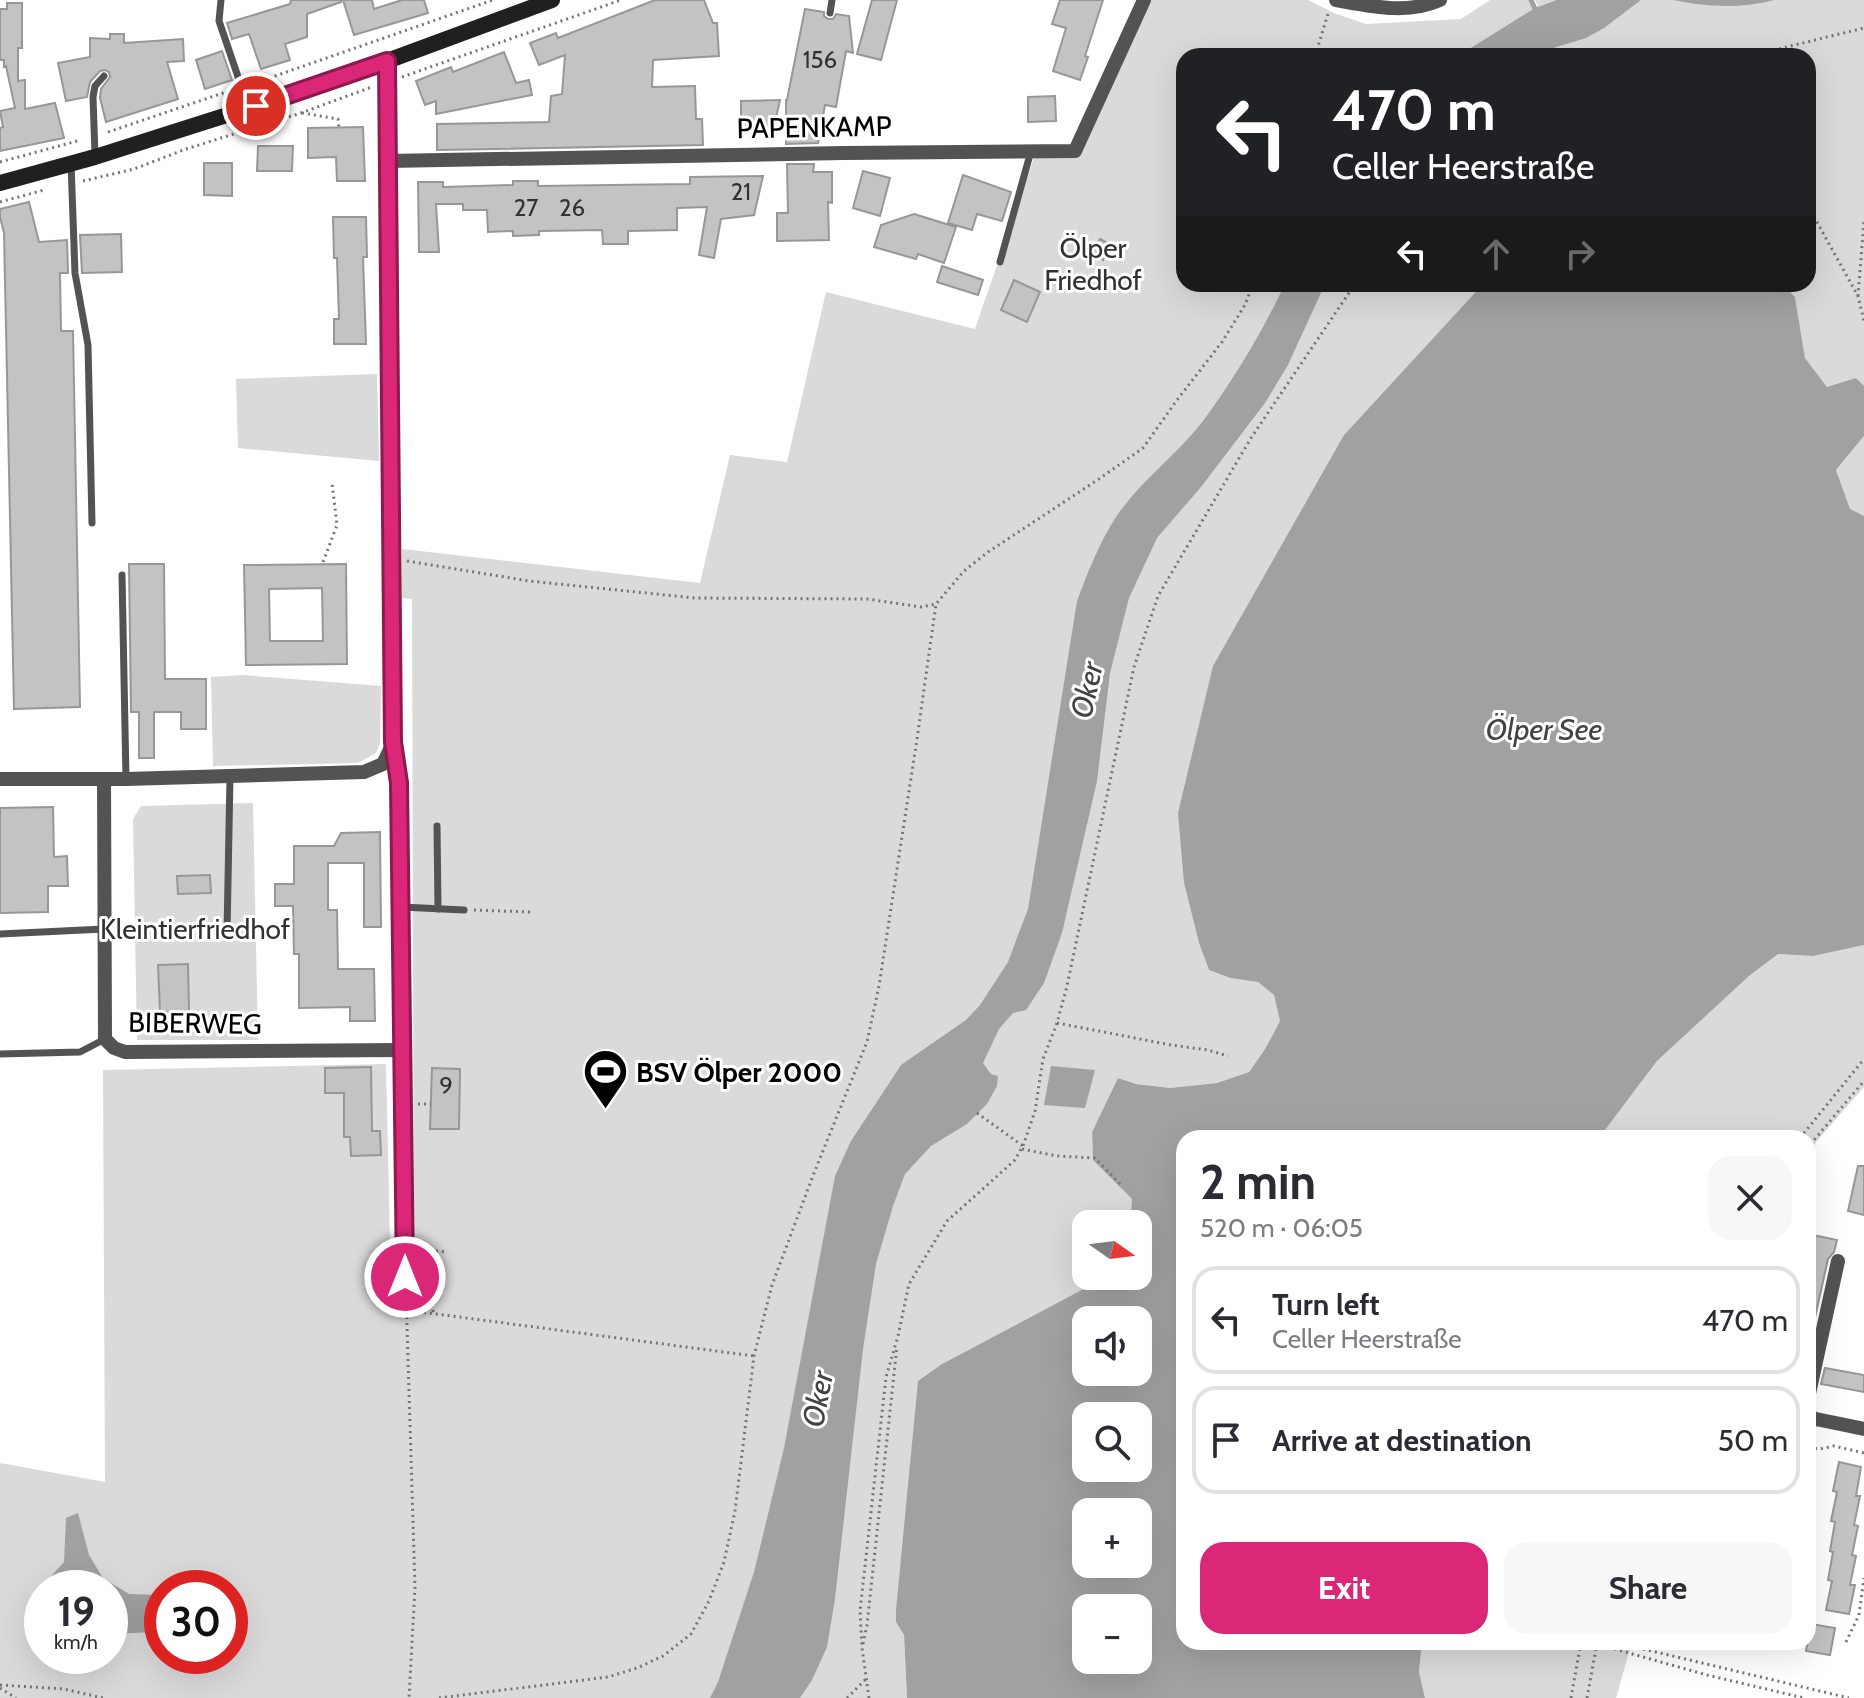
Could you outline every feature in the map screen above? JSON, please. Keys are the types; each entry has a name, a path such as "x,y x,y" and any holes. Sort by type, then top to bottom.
{"main road":[{"path":"0,183 95,157 249,108 552,0"}],"street":[{"name":"PAPENKAMP","path":"388,161 1075,151 1144,0"},
{"path":"1333,4 1396,9 1440,0"},
{"path":"387,61 393,742 399,783 405,1277"},
{"path":"0,779 104,780 364,772 383,764 393,742"},
{"name":"BIBERWEG","path":"104,780 105,1039 114,1048 125,1052 403,1050"},
{"path":"1816,1361 1838,1261"},
{"path":"1816,1420 1864,1429"}],"lane":[{"path":"221,0 219,21 249,108"},
{"path":"830,13 832,0"},
{"path":"95,157 93,97 95,86 104,76"},
{"path":"1000,262 1031,151"},
{"path":"71,163 75,273 88,345 92,523"},
{"path":"122,575 126,779"},
{"path":"227,933 230,777"},
{"path":"437,826 438,909"},
{"path":"401,907 464,910"},
{"path":"0,934 106,929"},
{"path":"0,1054 80,1052 105,1039"}],"path":[{"path":"0,202 134,169 621,0"},
{"path":"1318,48 1333,4"},
{"path":"1783,48 1864,28"},
{"path":"301,113 338,119 339,128"},
{"path":"1816,220 1858,296 1864,321"},
{"path":"1858,296 1864,221"},
{"path":"439,1698 608,1677 663,1656 691,1634 709,1601 724,1562 735,1511 754,1356 772,1285 867,1042 879,986 936,604 964,571 988,552 1143,448 1222,342 1250,292"},
{"path":"869,1698 860,1611 886,1377 909,1284 947,1221 1014,1161 1022,1147 1035,1111 1043,1059 1067,986 1134,667 1158,596 1251,438 1350,292"},
{"path":"323,562 337,525 332,483"},
{"path":"392,559 529,581 695,598 867,599 921,607 936,604"},
{"path":"488,911 530,912"},
{"path":"1057,1023 1228,1056"},
{"path":"1806,1130 1864,1059"},
{"path":"1816,1138 1864,1081"},
{"path":"977,1113 1022,1147 1057,1156 1095,1158 1120,1184"},
{"path":"405,1248 446,1252"},
{"path":"405,1277 415,1587 409,1698"},
{"path":"406,1310 754,1356"},
{"path":"862,1648 898,1336"},
{"path":"1816,1449 1834,1446 1864,1453"},
{"path":"1846,1642 1859,1615 1864,1578"},
{"path":"1571,1698 1580,1650"},
{"path":"1587,1698 1596,1650"},
{"path":"1621,1650 1804,1698"},
{"path":"1648,1650 1849,1698"},
{"path":"847,1698 866,1679"},
{"path":"0,1686 64,1689 102,1698"},
{"path":"0,1686 16,1698"}],"green space":[{"name":"Ölper Friedhof","path":"1146,0 1308,0 1366,24 1461,19 1490,0 1531,0 1535,7 1538,6 1535,0 1864,0 1864,427 1827,388 1805,358 1795,297 1790,292 1816,292 1816,48 1176,48 1176,292 1476,292 1344,435 1184,883 1209,970 1230,978 1258,982 1274,995 1280,1021 1249,1072 1217,1083 1170,1088 1136,1084 1118,1078 1092,1132 1093,1159 1132,1199 1131,1210 1072,1210 1072,1290 1082,1290 942,1364 896,1622 904,1635 907,1698 0,1698 0,1463 105,1482 103,1070 386,1064 391,1288 414,1292 412,599 402,598 402,549 700,583 730,455 787,462 826,292 975,329 1036,152 1076,152"},
{"path":"377,374 379,461 238,448 236,379"},
{"path":"1864,436 1864,516 1850,510 1836,470"},
{"path":"243,675 381,686 380,743 376,753 358,763 213,766 211,677"},
{"name":"Kleintierfriedhof","path":"253,803 258,1040 137,1040 133,819 141,806"},
{"path":"1864,945 1864,1087 1816,1142 1816,1130 1605,1130 1657,1061 1749,976 1778,954 1813,956"},
{"path":"1421,1650 1630,1650 1616,1698 1425,1698 1419,1672"}],"water":[{"path":"1557,0 1641,0 1586,38 1553,48 1471,48 1535,8"},
{"path":"1673,0 1774,0 1724,6"},
{"name":"Oker","path":"1281,292 1321,292 1288,365 1265,403 1201,487 1157,538 1129,598 1110,673 1097,781 1062,933 1044,983 1026,1010 1013,1013 999,1029 983,1063 991,1074 998,1076 997,1086 987,1104 967,1124 931,1146 905,1174 893,1206 876,1264 863,1349 827,1647 800,1698 710,1698 754,1572 784,1448 835,1176 851,1141 901,1065 966,1020 980,1005 1008,962 1028,909 1077,601 1110,527 1126,504 1215,405"},
{"name":"Ölper See","path":"1476,292 1790,292 1795,297 1805,358 1827,387 1856,378 1864,386 1864,436 1836,470 1850,509 1864,516 1864,945 1813,956 1778,954 1749,976 1657,1061 1605,1130 1176,1130 1176,1650 1421,1650 1419,1672 1425,1698 907,1698 904,1635 896,1622 896,1610 918,1381 942,1364 1082,1290 1152,1290 1152,1210 1131,1210 1132,1199 1093,1160 1092,1132 1118,1078 1136,1084 1170,1088 1217,1083 1249,1072 1280,1021 1274,995 1258,982 1230,978 1209,970 1184,883 1178,813 1213,666 1344,435"},
{"path":"1051,1066 1095,1070 1085,1108 1044,1105"},
{"path":"78,1513 89,1555 98,1570 57,1570 64,1562 66,1518"},
{"path":"128,1593 144,1594 144,1632 128,1633"}],"building":[{"path":"291,0 341,2 307,14 307,37 285,44 290,60 261,69 249,34 232,39 227,23 290,4"},
{"path":"343,0 372,0 374,9 402,0 424,0 428,13 354,35"},
{"path":"655,0 704,0 713,23 717,23 719,56 653,60 652,87 695,86 696,119 702,119 703,145 437,150 437,124 549,122 551,96 562,94 565,55 539,65 530,43 556,33 558,38"},
{"path":"872,0 897,0 881,60 857,54"},
{"path":"1060,0 1103,0 1080,80 1053,71 1066,28 1052,24"},
{"path":"7,3 22,3 18,81 25,80 25,109 55,103 64,138 0,151 0,128 3,127 0,111 15,108 6,66 4,60 0,60 0,9 7,9"},
{"path":"805,9 824,12 828,19 833,19 836,14 849,16 853,53 846,51 836,107 825,105 818,143 786,144 786,100"},
{"path":"110,34 124,34 124,43 183,39 184,61 167,62 178,99 106,122 100,98 101,89 110,77 105,70 90,82 87,97 66,101 58,63 90,57 90,38 110,39"},
{"path":"222,51 232,80 205,89 196,60"},
{"path":"504,52 516,83 529,80 532,95 436,114 436,101 425,105 416,81 451,67 453,72"},
{"path":"1055,96 1056,121 1028,122 1028,97"},
{"path":"780,100 773,131 741,131 741,101"},
{"path":"363,127 365,181 337,181 336,157 308,158 308,128"},
{"path":"258,146 293,146 292,171 257,171"},
{"path":"204,163 232,163 232,196 204,195"},
{"path":"787,164 814,164 813,172 832,172 832,203 828,202 829,240 777,241 777,213 788,213"},
{"path":"863,171 890,178 880,216 853,208"},
{"path":"963,175 1011,192 1002,221 977,214 972,230 948,223"},
{"path":"763,176 754,215 721,219 714,258 699,255 707,207 677,208 677,230 628,231 628,244 603,244 602,230 539,231 539,235 513,236 513,231 488,232 487,210 463,210 463,204 436,204 439,252 419,252 418,182 443,182 443,187 513,185 513,181 538,181 538,186 690,184 690,177"},
{"path":"29,202 39,242 67,240 68,273 60,273 61,331 73,331 80,707 14,709 4,233 0,209"},
{"path":"914,214 956,227 944,263 918,254 916,259 874,247 881,225"},
{"path":"333,217 366,217 367,257 363,257 366,344 334,344 334,319 339,319"},
{"path":"121,234 122,272 82,273 80,235"},
{"path":"1100,239 1111,245 1103,260 1091,253"},
{"path":"942,266 983,280 978,295 937,282"},
{"path":"1014,280 1040,292 1027,322 1001,310"},
{"path":"129,564 164,564 165,679 206,679 206,729 181,729 181,712 154,712 154,758 139,758 139,712 131,712"},
{"path":"346,564 347,664 246,665 244,565","holes":["322,588 323,641 270,641 269,589"]},
{"path":"53,807 54,857 67,856 68,886 48,886 48,912 0,913 0,808"},
{"path":"380,832 381,927 364,927 364,863 328,863 328,910 337,910 338,969 374,969 375,1021 350,1021 350,1007 299,1008 299,954 294,954 293,906 275,906 275,884 294,884 294,846 334,846 341,833"},
{"path":"210,875 211,893 178,894 177,876"},
{"path":"188,964 189,1011 160,1012 158,965"},
{"path":"371,1067 372,1131 380,1131 381,1155 351,1156 350,1137 344,1137 344,1093 325,1093 325,1068"},
{"path":"432,1068 460,1069 459,1129 430,1129"},
{"path":"1858,1166 1864,1166 1864,1215 1848,1211"},
{"path":"1816,1236 1837,1240 1834,1252 1828,1259 1816,1313"},
{"path":"1825,1368 1864,1375 1864,1392 1821,1384"},
{"path":"1839,1462 1861,1467 1856,1496 1860,1496 1854,1525 1858,1526 1852,1555 1856,1556 1850,1585 1855,1585 1849,1614 1826,1610 1832,1581 1828,1580 1835,1522 1831,1521 1837,1492 1833,1491"},
{"path":"1816,1625 1835,1628 1830,1655 1806,1651 1816,1650"}],"waterway":[{"path":"1531,0 1537,13"}],"place":[{"name":"BSV Ölper 2000","path":"605,1111"}],"route":[{"path":"256,106 387,61 393,742 399,783 405,1277"}]}
